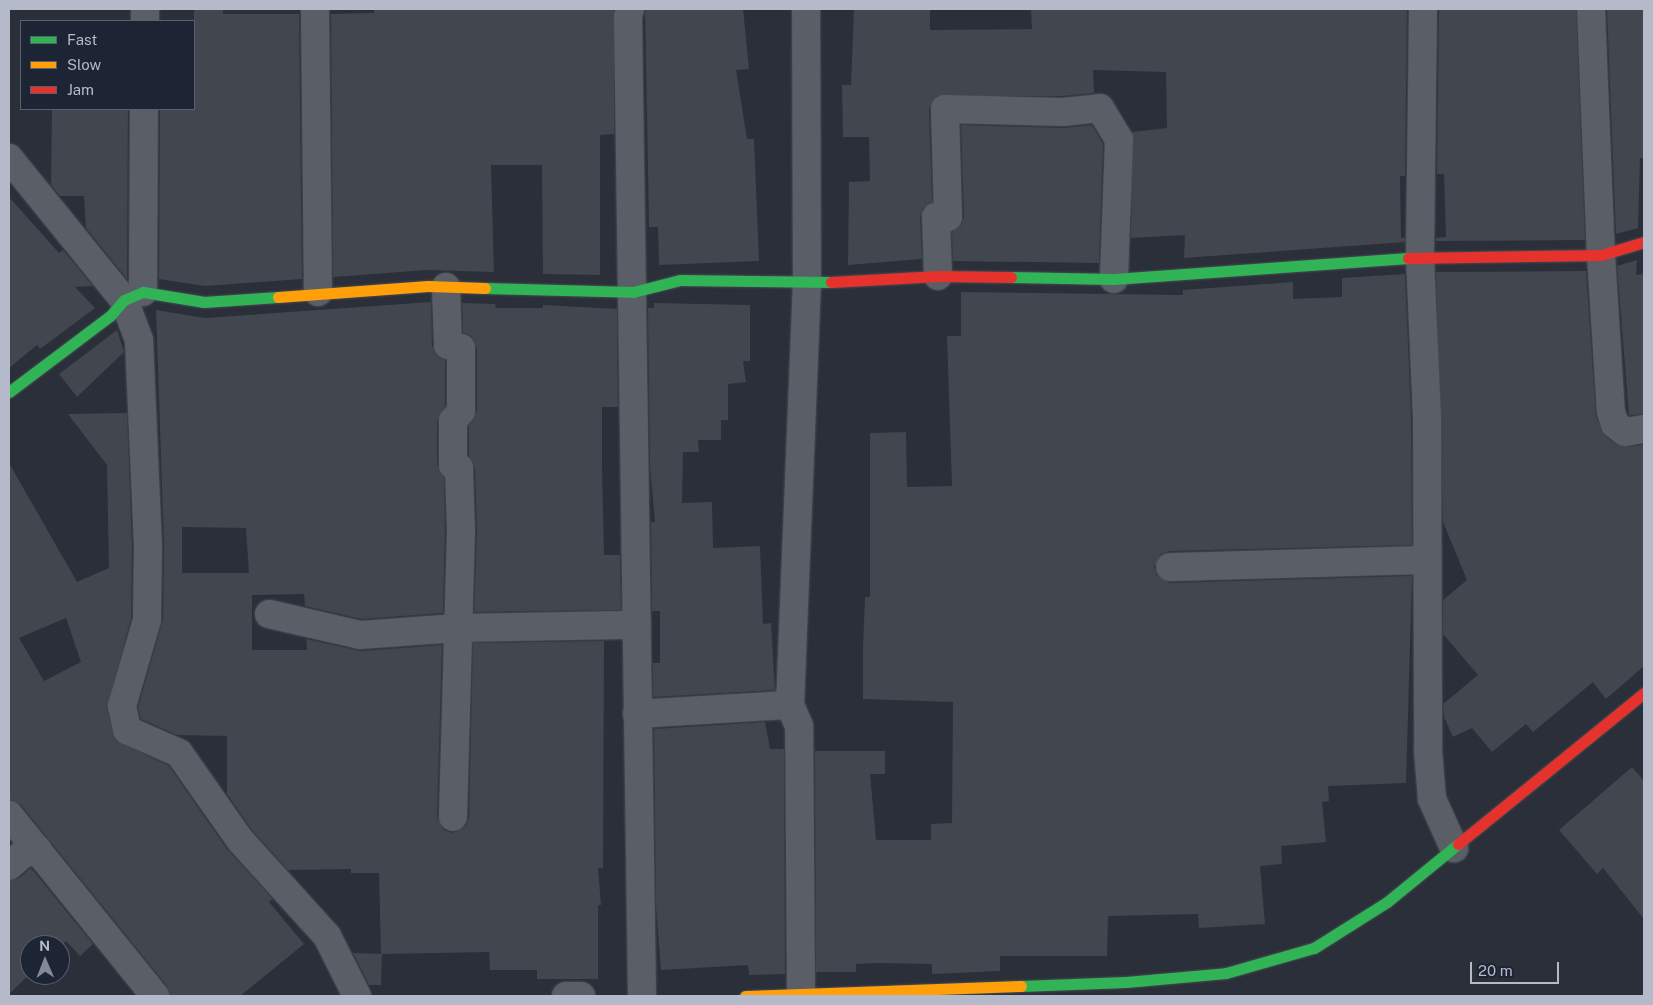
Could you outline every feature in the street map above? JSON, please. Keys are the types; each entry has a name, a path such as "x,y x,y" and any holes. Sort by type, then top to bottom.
{"street":[{"path":"314,9 318,292"},
{"path":"630,9 637,714 642,996"},
{"path":"801,994 799,726 790,705 807,283 806,9"},
{"path":"1423,9 1420,257 1427,416 1427,560 1432,799 1454,848"},
{"path":"1592,9 1601,255 1611,412 1615,424 1626,432 1644,429"},
{"path":"938,276 936,217 948,217 945,109 1063,112 1100,108 1119,140 1114,279"},
{"path":"144,110 134,296 140,340 148,546 147,620 122,706 126,730 179,753 240,840 327,936 357,996"},
{"path":"9,158 134,296 204,302 318,292 446,287 633,292 680,280 807,283 938,276 1114,279 1420,257 1601,255 1644,242"},
{"path":"446,287 448,345 461,348 461,411 452,421 453,465 459,468 461,530 452,817"},
{"path":"9,392 134,296"},
{"path":"1170,566 1427,560"},
{"path":"269,614 360,634 457,628 637,625"},
{"path":"745,996 1010,991 1126,982 1226,973 1314,948 1387,902 1644,693"},
{"path":"637,714 790,705"},
{"path":"9,815 155,996"},
{"path":"9,866 23,854 37,849"},
{"path":"566,996 581,996"}],"building":[{"path":"194,9 223,9 223,14 299,14 302,279 205,286 159,279 160,110 195,110"},
{"path":"374,9 614,9 614,134 600,135 600,275 543,274 542,165 491,165 494,272 427,270 333,277 331,14 374,13"},
{"path":"645,9 743,9 749,69 736,70 747,139 754,139 759,261 659,265 658,227 649,227"},
{"path":"854,9 930,9 930,30 1032,29 1031,9 1407,9 1405,176 1400,176 1401,238 1405,238 1405,242 1184,258 1185,235 1131,238 1132,132 1167,128 1166,72 1093,70 1094,93 1062,96 937,96 929,109 932,202 923,209 920,217 922,259 848,265 849,182 870,181 869,137 843,137 842,85 851,85"},
{"path":"1439,9 1576,9 1585,240 1436,241 1436,238 1446,237 1444,174 1437,174"},
{"path":"1607,9 1644,9 1644,158 1640,158 1638,228 1616,234"},
{"path":"52,110 128,110 127,279 86,228 84,196 60,196 51,185"},
{"path":"961,125 1063,128 1092,125 1103,144 1099,263 953,261 952,232 961,225 964,217"},
{"path":"9,197 59,253 63,250 93,286 75,287 95,308 40,349 37,345 9,368"},
{"path":"1637,260 1636,275 1644,274 1644,414 1629,415 1617,266"},
{"path":"1586,271 1596,417 1605,436 1616,444 1627,447 1644,445 1644,666 1606,699 1593,682 1533,732 1526,724 1492,752 1472,728 1453,737 1444,717 1443,704 1478,675 1443,634 1443,600 1467,580 1443,522 1436,272"},
{"path":"1405,274 1411,416 1412,545 1170,551 1161,554 1154,567 1157,576 1170,583 1412,576 1406,783 1328,786 1329,801 1322,802 1326,842 1281,846 1282,864 1260,866 1265,924 1199,928 1198,914 1108,916 1107,956 1000,956 1000,971 932,974 932,964 879,963 856,964 856,972 816,972 815,751 885,751 885,774 870,774 876,840 931,840 931,824 952,823 953,702 863,699 863,648 865,597 870,597 870,433 906,432 907,487 952,486 947,336 961,336 961,292 1183,295 1183,290 1293,282 1293,299 1318,298 1342,297 1342,278"},
{"path":"431,302 432,346 438,357 445,360 445,406 437,421 437,465 444,477 443,613 361,619 305,606 304,594 252,595 252,650 307,650 306,639 361,651 442,645 437,817 444,830 453,833 466,826 469,817 473,643 604,641 603,868 598,868 601,905 598,905 598,979 537,979 537,970 490,970 489,952 381,954 379,873 351,873 351,869 288,870 252,830 227,794 227,736 177,735 141,719 138,707 163,620 164,545 156,310 205,318","holes":["182,527 246,528 249,573 182,573"]},
{"path":"462,303 495,304 496,308 543,308 543,305 617,309 618,407 602,407 602,467 604,555 620,555 621,610 474,612 477,530 475,468 469,456 469,426 477,411 477,348 471,336 463,332"},
{"path":"654,303 750,305 750,361 743,361 746,382 728,384 728,420 721,420 721,440 698,440 699,452 683,452 682,503 712,502 713,548 760,546 763,624 771,623 775,690 653,697 653,663 660,663 660,611 652,611 651,522 655,522 650,466 648,308 654,308"},
{"path":"117,330 124,352 77,397 59,374"},
{"path":"127,413 132,546 131,618 107,709 115,740 169,766 227,849 273,899 269,902 304,944 240,996 170,996 167,986 21,805 9,800 9,463 77,582 109,568 107,465 68,414","holes":["66,618 81,662 44,681 19,638"]},
{"path":"765,722 770,749 784,749 785,974 749,975 748,965 661,970 656,905 654,729"},
{"path":"1632,767 1644,781 1644,919 1603,868 1597,874 1559,830"},
{"path":"31,868 93,944 80,956 70,945 70,935 20,935 20,984 9,994 9,881 19,878"},
{"path":"353,953 382,954 381,985 369,985"}],"traffic: fast":[{"path":"1011,277 1114,279 1408,258"},
{"path":"485,288 633,292 680,280 831,282"},
{"path":"9,392 110,316 124,300 143,292 204,302 278,297"},
{"path":"1021,986 1126,982 1226,973 1314,948 1387,902 1458,844"}],"traffic: slow":[{"path":"278,297 428,286 485,288"},
{"path":"745,996 1021,986"}],"traffic: jam":[{"path":"1408,258 1601,255 1644,242"},
{"path":"831,282 938,276 1011,277"},
{"path":"1458,844 1644,693"}]}
